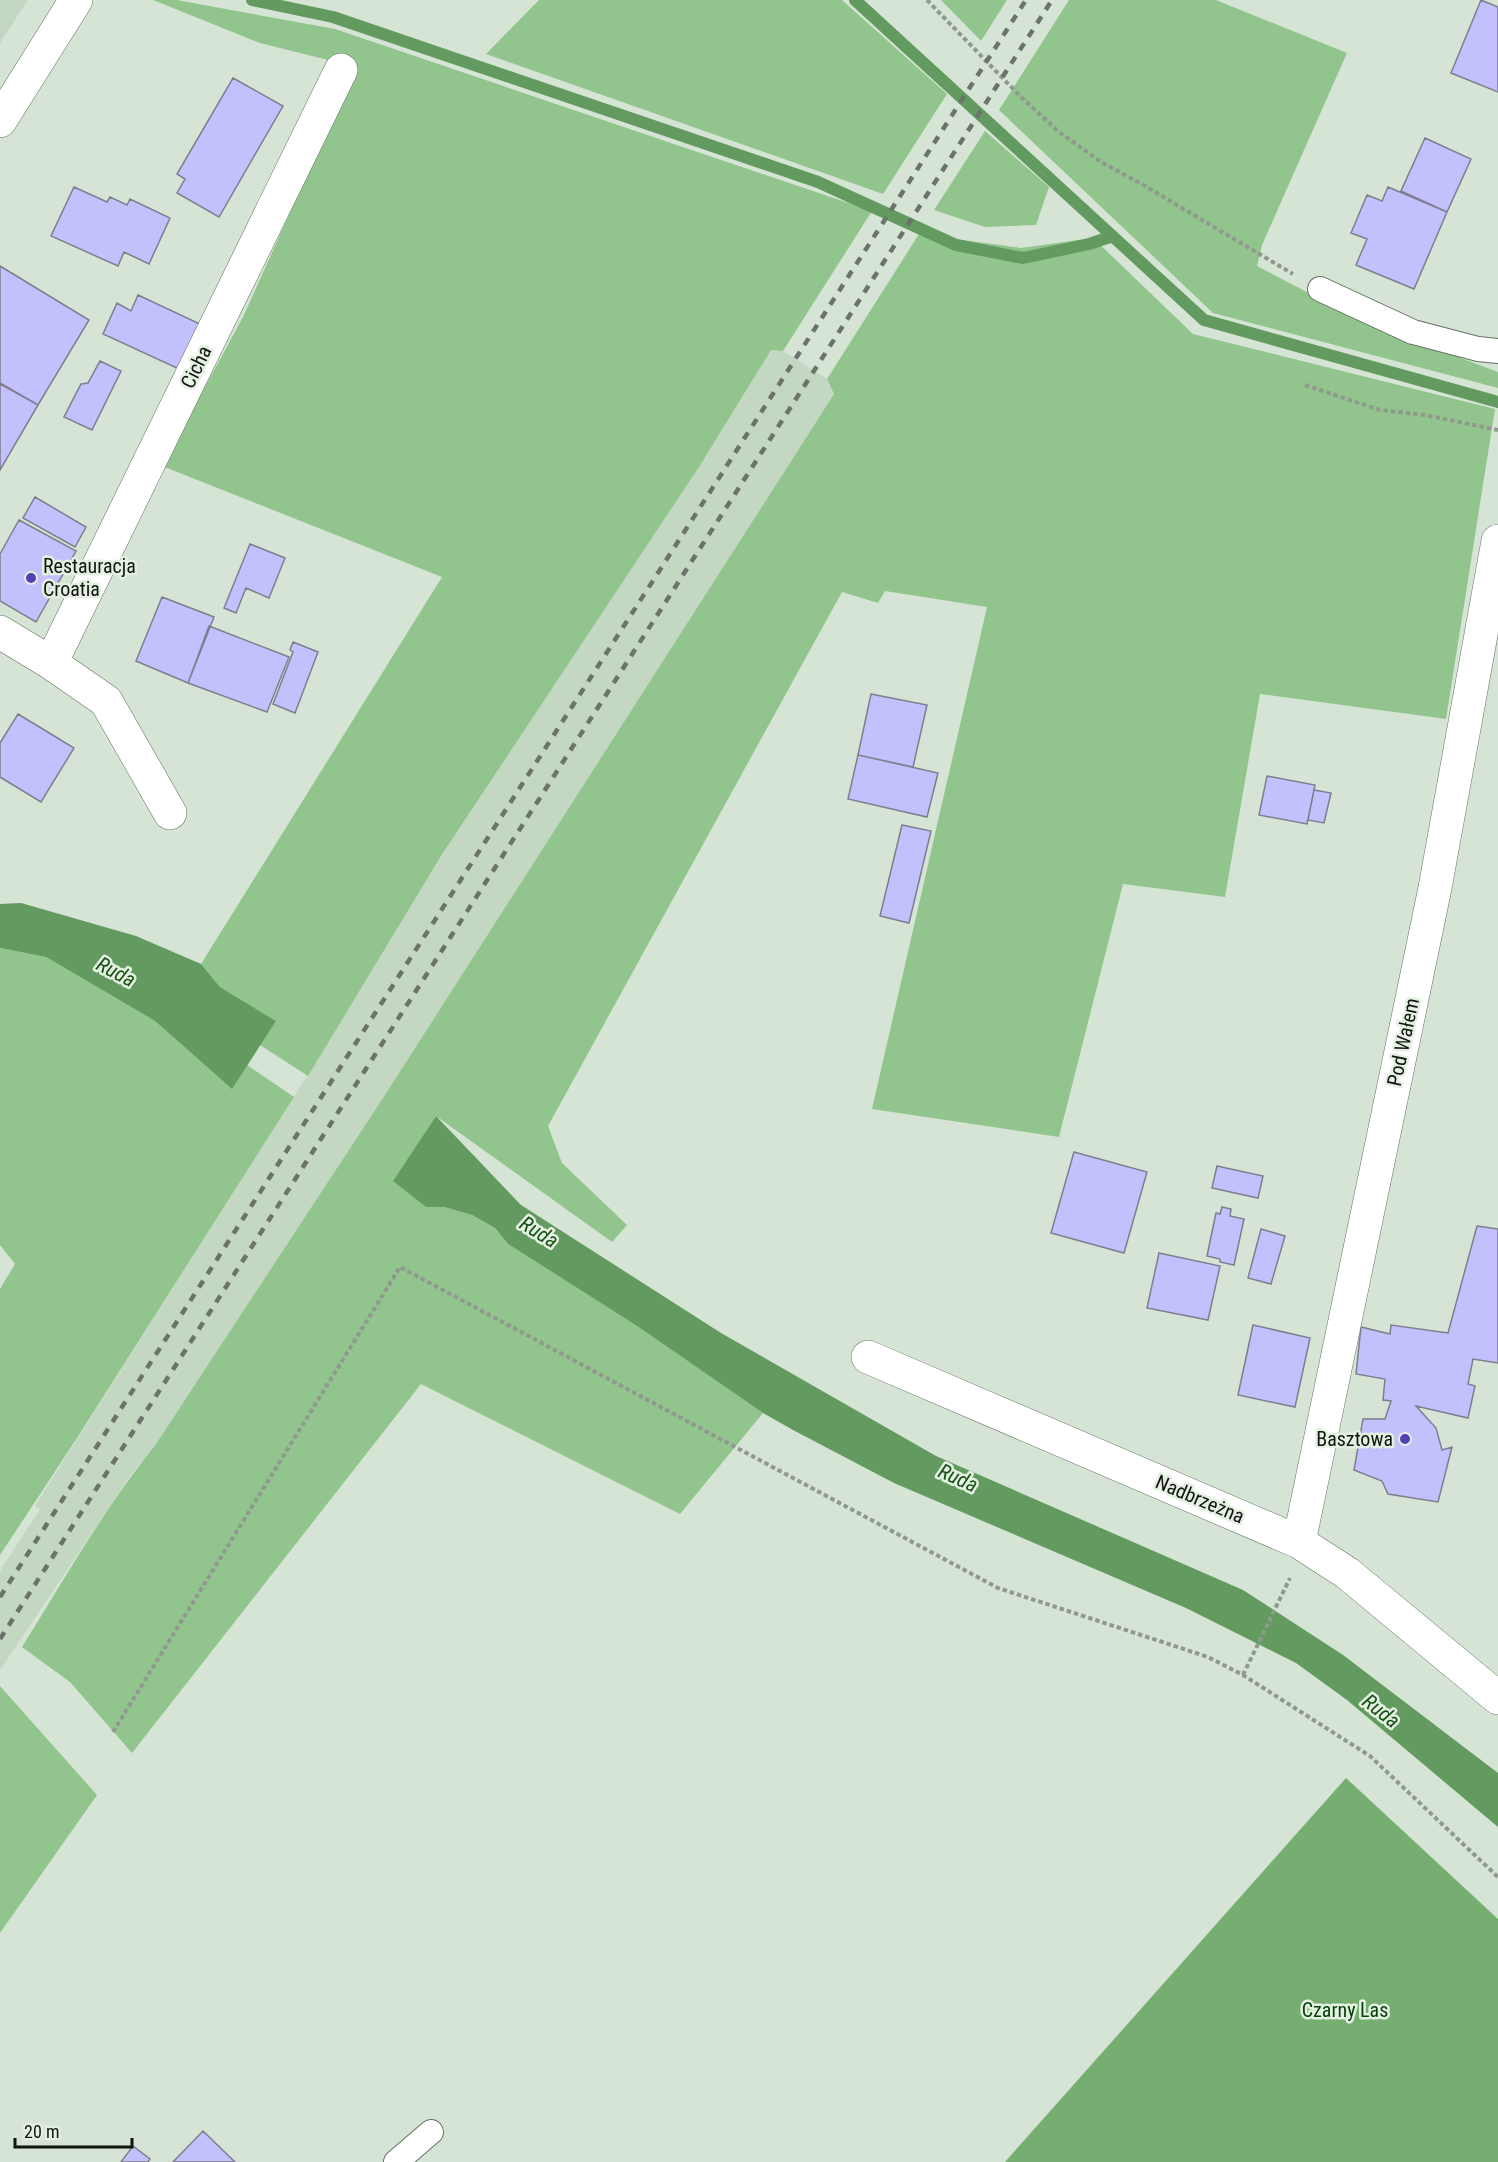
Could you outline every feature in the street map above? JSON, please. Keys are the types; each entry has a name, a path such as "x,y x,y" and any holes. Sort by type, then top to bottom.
{"street":[{"path":"0,121 76,0"},
{"name":"Cicha","path":"51,663 341,70"},
{"name":"Pod Wałem","path":"1299,1542 1435,888 1498,541"},
{"path":"0,632 51,663 106,701 170,813"},
{"name":"Nadbrzeżna","path":"868,1357 1299,1542 1347,1574 1498,1698"}],"lane":[{"path":"1320,289 1413,332 1478,349 1498,351"},
{"path":"396,2162 431,2132"}],"path":[{"path":"927,0 1020,96 1059,132 1101,162 1320,289"},
{"path":"1305,385 1380,410 1498,430"},
{"path":"113,1731 400,1267 998,1588 1208,1657 1243,1675 1370,1755 1498,1877"},
{"path":"1243,1675 1284,1590"}],"shaded area":[{"path":"0,0 28,0 0,43"},
{"path":"153,0 177,0 335,29 872,211 783,351 771,350 699,467 441,856 308,1076 260,1045 276,1021 220,987 201,964 442,577 162,466 243,317 357,64 328,60 260,43"},
{"path":"539,0 842,0 947,94 883,194 486,54"},
{"path":"941,0 1007,0 981,41"},
{"path":"1069,0 1216,0 1347,53 1262,245 1257,266 1364,322 1498,372 1498,388 1213,313 999,110"},
{"path":"985,131 1049,187 1036,225 985,227 934,210"},
{"path":"919,234 1021,248 1093,238 1193,334 1495,409 1446,719 1260,694 1225,897 1123,884 1059,1137 872,1109 987,607 885,591 878,603 842,592 548,1126 562,1163 627,1225 612,1242 436,1116 394,1180 426,1207 444,1207 472,1215 495,1228 508,1244 637,1326 763,1413 680,1514 421,1384 132,1753 70,1682 22,1647 103,1518 156,1444 383,1098 834,394 827,379"},
{"path":"771,350 783,351 827,379 834,394 383,1098 156,1444 130,1476 0,1670 0,1571 40,1509 35,1506 321,1054 441,856 699,467"},
{"path":"0,948 46,957 155,1021 231,1088 247,1065 294,1097 0,1555 0,1289 15,1264 0,1245"},
{"path":"0,1686 97,1795 0,1933"}],"green space":[{"name":"Czarny Las","path":"1346,1778 1498,1919 1498,2162 1005,2162"}],"water":[{"name":"Ruda","path":"21,903 136,936 201,964 220,987 276,1021 232,1089 155,1021 46,957 0,948 0,904"},
{"name":"Ruda","path":"436,1116 521,1205 721,1333 936,1456 1243,1590 1343,1655 1498,1773 1498,1827 1347,1700 1296,1663 1186,1608 894,1483 763,1413 637,1326 508,1244 495,1228 472,1215 444,1207 426,1207 393,1181"}],"building":[{"path":"1481,0 1498,7 1498,92 1451,73"},
{"path":"233,78 283,106 219,217 177,193 185,179 177,174"},
{"path":"1425,138 1471,159 1447,212 1401,191"},
{"path":"74,187 107,202 110,197 127,205 130,199 170,218 149,264 124,252 118,266 51,236"},
{"path":"1388,187 1447,212 1414,289 1356,265 1367,239 1351,233 1367,195 1382,201"},
{"path":"0,266 89,320 38,405 0,383"},
{"path":"138,295 200,324 179,369 103,334 117,303 131,311"},
{"path":"100,361 121,371 92,430 64,417 81,384 88,383"},
{"path":"0,384 38,405 0,470"},
{"path":"35,497 86,527 75,547 23,518"},
{"name":"Restauracja Croatia","path":"19,520 76,551 36,622 0,601 0,554"},
{"path":"250,544 285,558 269,598 246,588 236,613 224,608"},
{"path":"162,597 214,617 188,683 136,661"},
{"path":"209,626 289,657 267,712 188,683"},
{"path":"293,642 318,652 295,713 273,704 293,652 290,650"},
{"path":"871,694 927,705 913,767 858,755"},
{"path":"18,714 74,748 41,802 0,777 0,743"},
{"path":"858,755 938,773 927,817 848,799"},
{"path":"1267,776 1315,785 1307,824 1259,815"},
{"path":"1314,790 1331,793 1324,823 1308,820"},
{"path":"902,825 931,831 909,923 880,916"},
{"path":"1074,1152 1147,1172 1124,1253 1051,1233"},
{"path":"1217,1166 1263,1176 1258,1198 1212,1188"},
{"path":"1222,1207 1231,1209 1230,1216 1244,1219 1234,1265 1207,1256 1216,1213 1220,1214"},
{"path":"1477,1226 1498,1229 1498,1363 1473,1359 1468,1384 1475,1386 1468,1418 1416,1406 1436,1428 1442,1450 1452,1447 1438,1502 1388,1494 1382,1481 1354,1470 1363,1419 1385,1419 1391,1401 1383,1400 1385,1379 1356,1374 1361,1327 1390,1334 1391,1325 1448,1333"},
{"path":"1261,1229 1285,1236 1271,1284 1248,1278"},
{"path":"1159,1253 1220,1266 1208,1320 1147,1308"},
{"path":"1253,1325 1310,1338 1295,1407 1238,1395"},
{"path":"203,2131 235,2162 173,2162"},
{"path":"133,2146 150,2159 148,2162 121,2162"}],"waterway":[{"path":"252,0 333,17 818,182 956,245 1023,258 1089,244 1113,236"},
{"path":"855,0 1204,320 1498,402"}],"railway":[{"path":"0,1597 1026,0"},
{"path":"0,1639 1052,0"}],"place":[{"name":"Restauracja Croatia","path":"31,578"},
{"name":"Basztowa","path":"1405,1439"}]}
